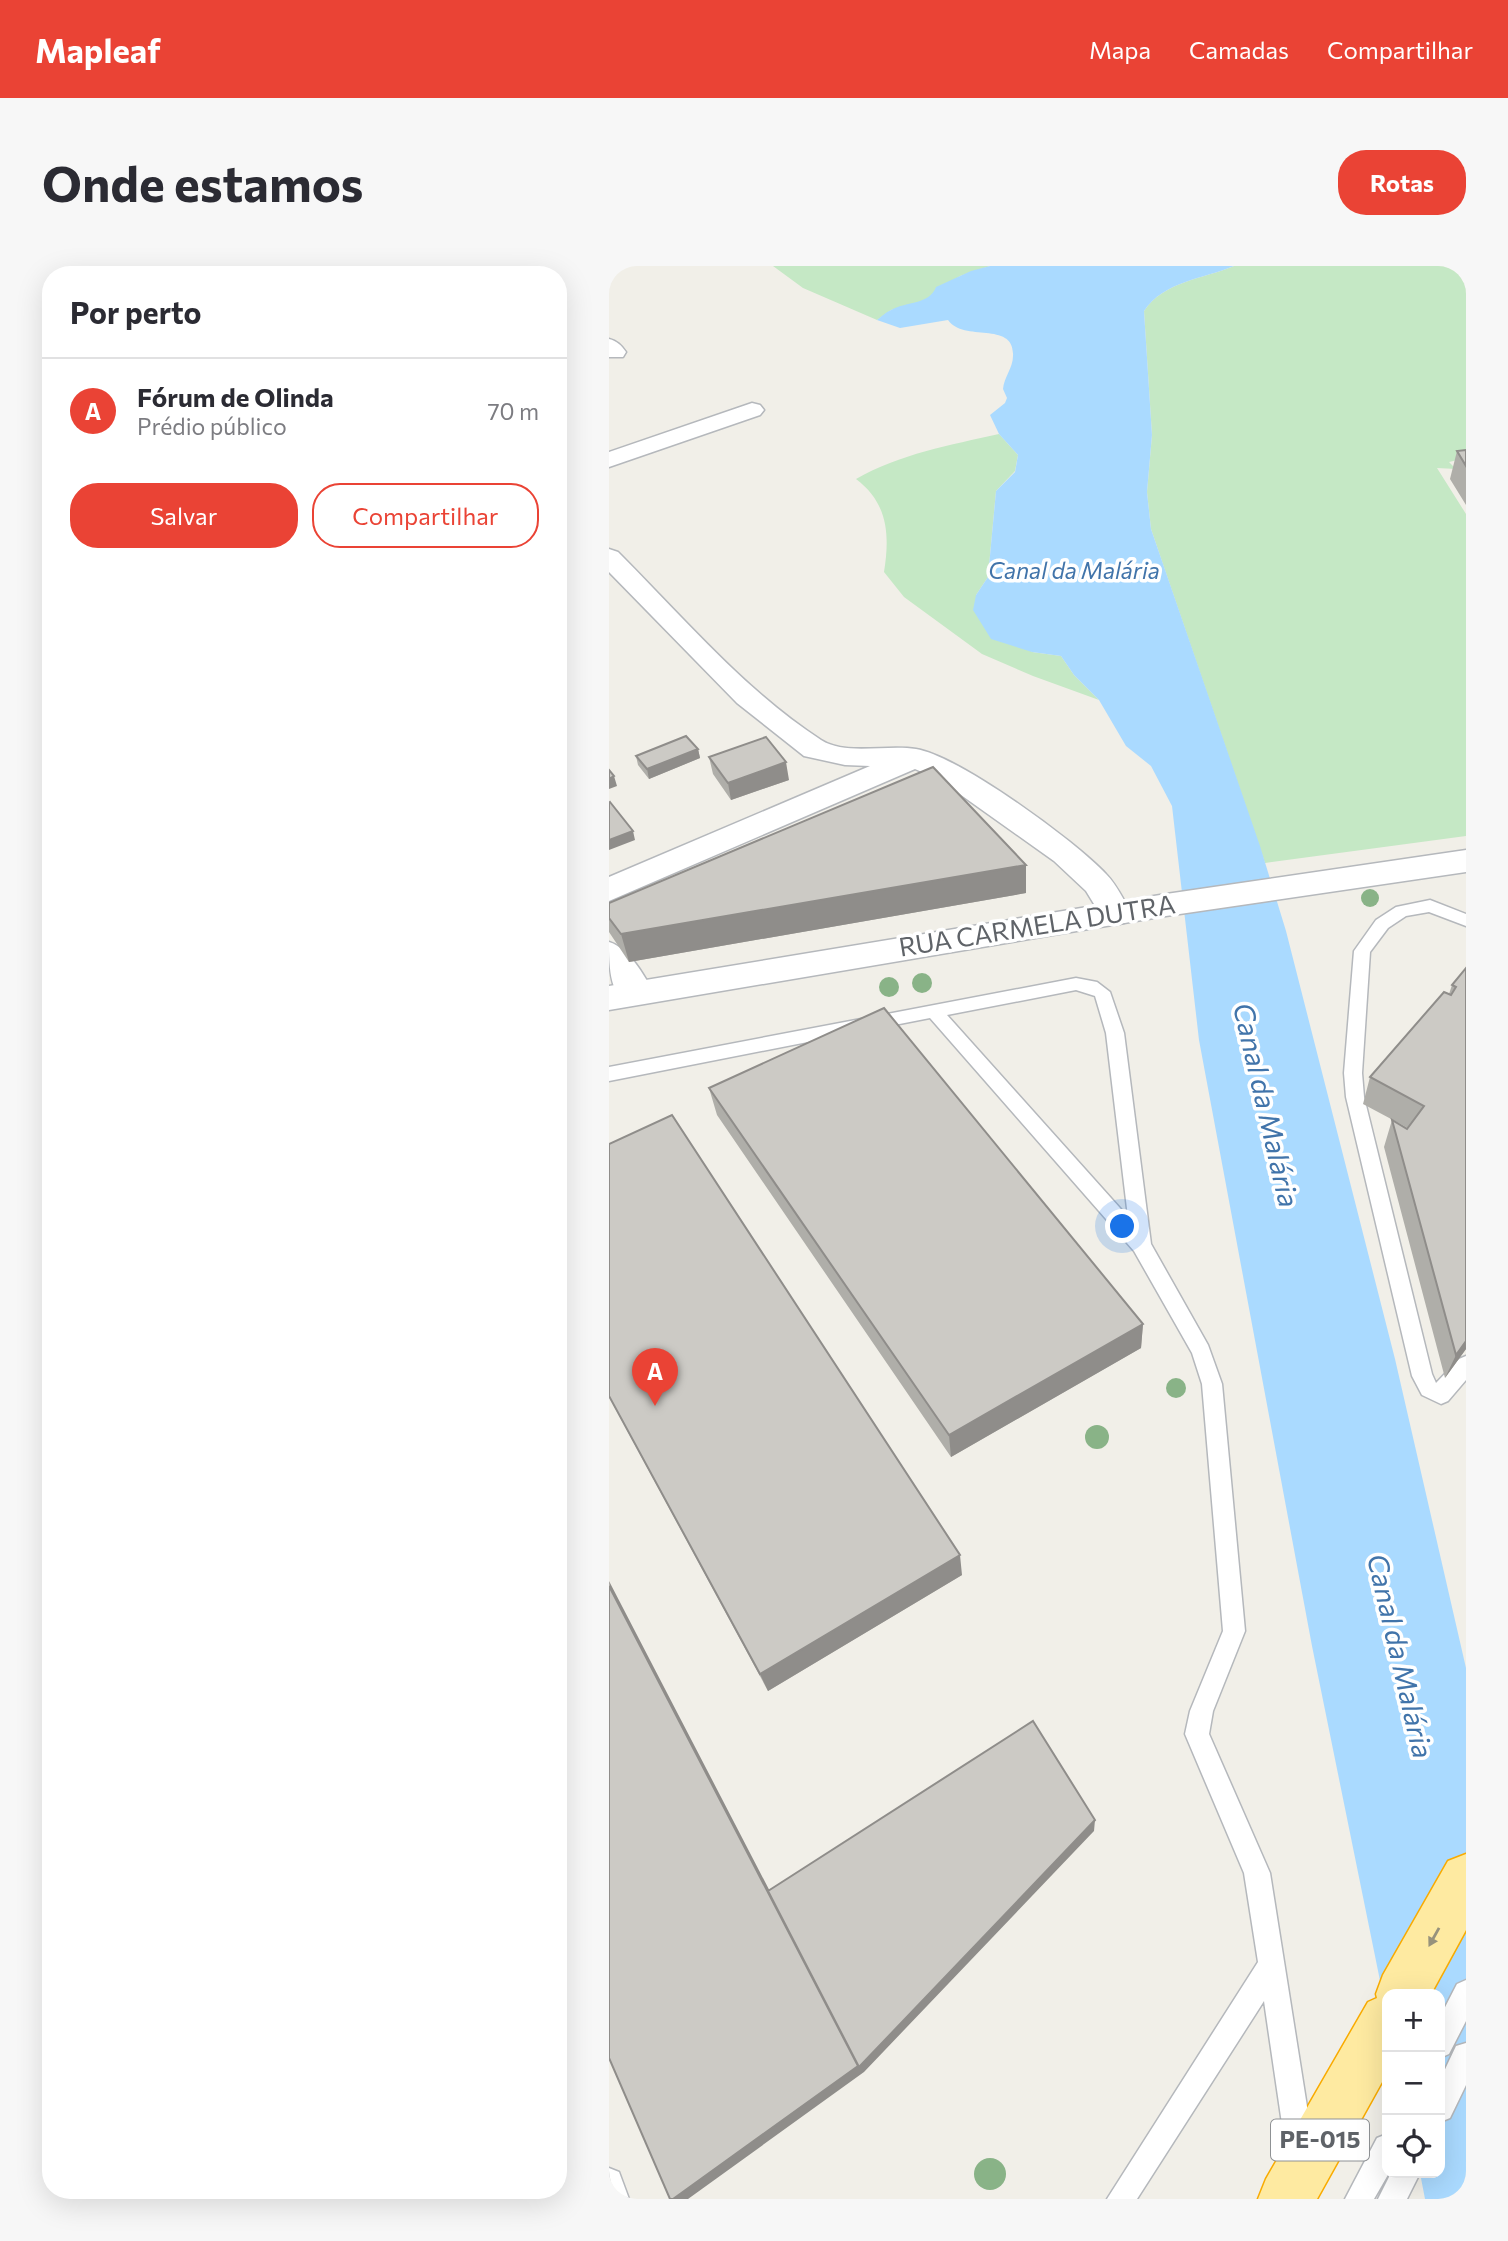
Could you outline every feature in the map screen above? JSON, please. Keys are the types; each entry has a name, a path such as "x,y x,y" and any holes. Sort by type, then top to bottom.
{"highway":[{"path":"1405,1989 1466,1879"},
{"name":"PE-015","path":"1295,2184 1382,2030"}],"street":[{"path":"609,460 752,410"},
{"path":"609,557 747,697 814,749 845,756 915,758 951,773 1065,854 1097,883 1116,915"},
{"path":"609,890 915,758"},
{"name":"RUA CARMELA DUTRA","path":"623,995 1166,905 1466,861"},
{"path":"609,954 623,995"}],"lane":[{"path":"1463,1373 1441,1395 1429,1389 1422,1376 1355,1097 1353,1073 1362,951 1382,924 1402,911 1430,906 1466,920"},
{"path":"609,1073 1076,984 1091,986 1102,992 1115,1033 1141,1245"},
{"path":"935,1013 1141,1245 1201,1351 1212,1384 1234,1631 1225,1664 1199,1720 1198,1734 1257,1873 1271,1965 1295,2184"},
{"path":"1121,2199 1271,1965"},
{"path":"1445,2035 1466,1993"},
{"path":"1445,2098 1466,2056"},
{"path":"1359,2199 1382,2158"},
{"path":"1392,2199 1403,2178"},
{"path":"609,2182 615,2199"}],"green space":[{"path":"773,266 990,266 960,276 926,300 891,310 877,320 803,288"},
{"path":"1234,266 1466,266 1466,458 1449,462 1456,469 1437,468 1466,514 1466,836 1265,863 1151,529 1147,492 1152,435 1144,311 1152,301 1173,287"},
{"path":"999,434 1018,455 1015,471 996,491 988,577 976,595 1032,652 1061,656 1074,675 1099,700 982,654 904,597 884,572 887,545 881,509 867,488 856,479 908,457"}],"water":[{"name":"Canal da Malária","path":"990,266 1234,266 1173,287 1152,301 1144,311 1152,435 1147,492 1151,529 1260,846 1286,931 1395,1359 1466,1668 1466,2199 1425,2199 1421,2178 1445,2178 1445,1989 1382,1990 1312,1646 1199,1040 1172,806 1151,766 1126,746 1099,700 1074,675 1061,656 1032,652 991,639 973,610 976,595 988,577 996,491 1015,472 1018,455 999,434 990,415 1005,403 1007,398 1003,389 1013,360 1011,345 1006,338 955,327 948,320 900,328 877,320 897,307 928,297 936,287 971,271"}],"building":[{"path":"1466,450 1466,466 1457,451"},
{"path":"686,736 698,749 647,769 636,756"},
{"path":"766,737 786,762 728,783 709,757"},
{"path":"933,767 1026,865 621,934 609,918 609,903"},
{"path":"609,803 633,831 609,840"},
{"path":"1466,968 1466,1341 1456,1355 1392,1120 1407,1129 1424,1106 1370,1077 1444,992 1451,995 1456,987 1452,985"},
{"path":"884,1008 1143,1324 949,1435 709,1088"},
{"path":"672,1115 960,1555 760,1674 609,1396 609,1144"},
{"path":"609,1586 858,2066 673,2199 670,2199 609,2058"},
{"path":"1033,1721 1095,1820 859,2067 768,1891"}],"place":[{"name":"Fórum de Olinda","path":"655,1406"}]}
